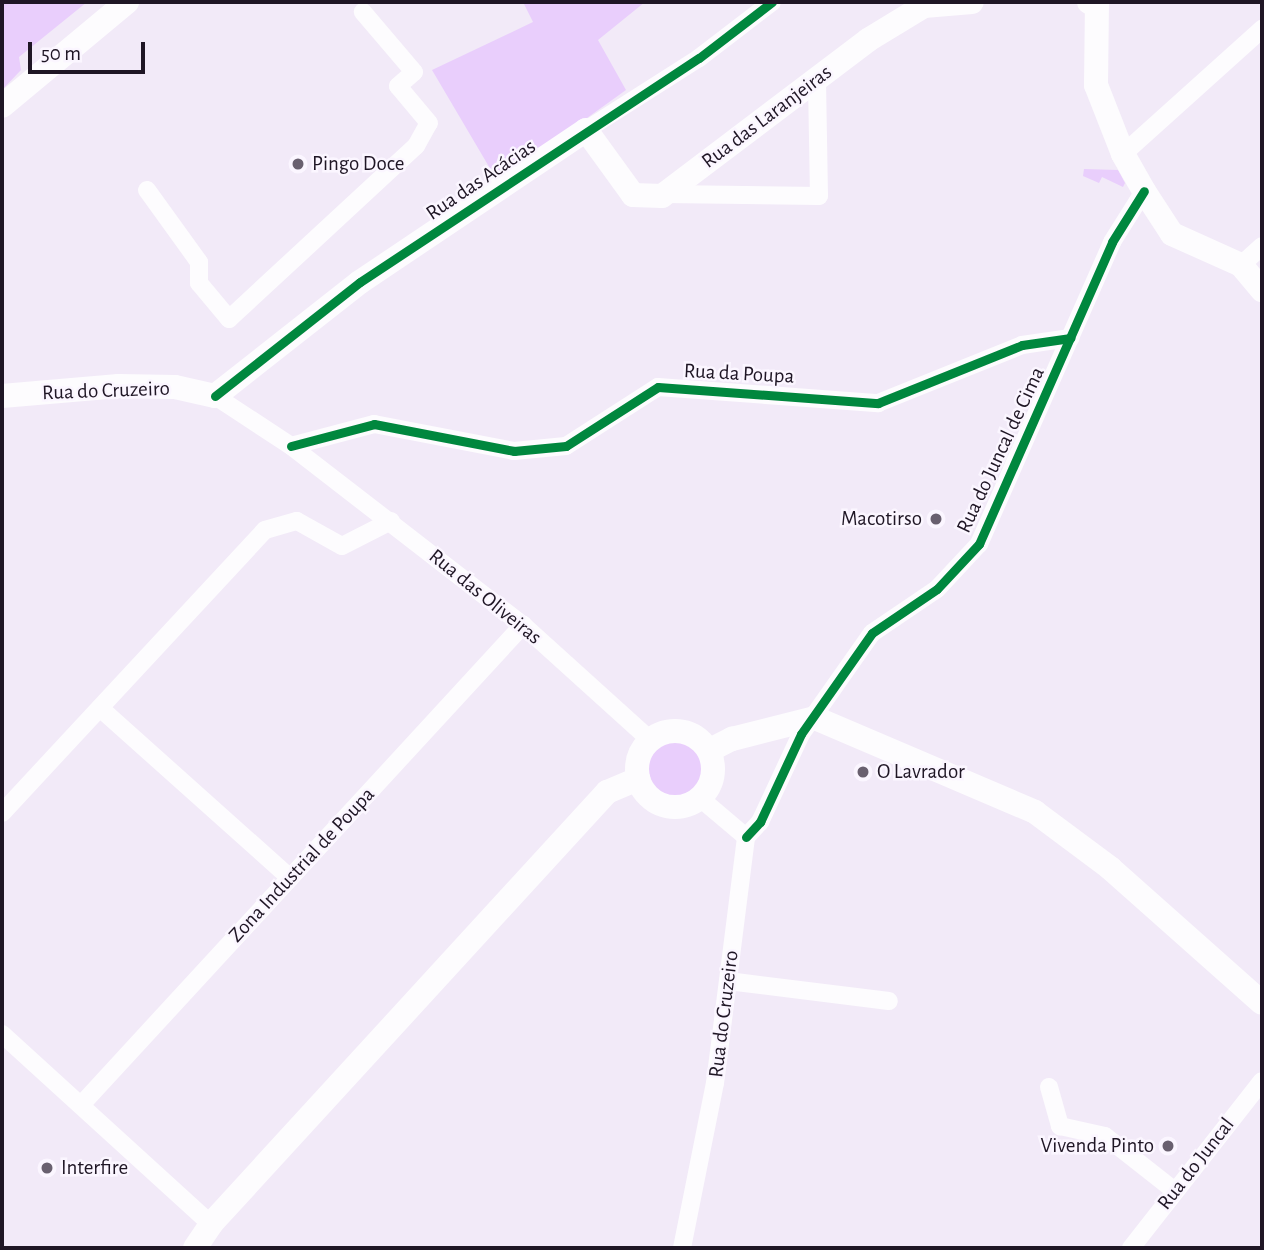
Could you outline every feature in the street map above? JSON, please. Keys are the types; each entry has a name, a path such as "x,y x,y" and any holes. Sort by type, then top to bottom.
{"street":[{"path":"2,106 127,2"},
{"name":"Rua das Acácias","path":"215,396 360,282 586,130 699,58 772,2"},
{"name":"Rua das Laranjeiras","path":"665,194 868,40 924,6 972,2"},
{"path":"1089,2 1097,2 1097,85 1123,154 1144,191 1172,234 1241,265 1262,290"},
{"path":"147,190 199,262 199,284 229,319 416,146 429,123 398,86 414,72 363,12"},
{"path":"1123,154 1262,29"},
{"path":"586,130 633,195 819,196 817,81"},
{"name":"Rua do Juncal de Cima","path":"746,837 760,822 801,734 815,718 872,633 937,589 979,544 1112,242 1144,191"},
{"path":"1241,265 1262,246"},
{"name":"Rua da Poupa","path":"291,446 374,424 514,451 566,446 658,387 878,402 1022,345 1070,338"},
{"name":"Rua do Cruzeiro","path":"2,396 119,386 175,387 215,396 314,463"},
{"name":"Rua das Oliveiras","path":"314,463 523,625 649,738"},
{"path":"2,813 265,530 297,521 342,546 391,521"},
{"name":"Zona Industrial de Poupa","path":"81,1105 523,625"},
{"path":"100,708 290,878"},
{"path":"710,750 732,739 815,718 1035,812 1110,868 1262,1003"},
{"path":"664,733 698,737 710,750 713,759 701,799 685,806 648,798 638,779 642,747 649,738 664,733"},
{"path":"195,1248 211,1224 607,792 638,779"},
{"path":"701,799 746,837"},
{"name":"Rua do Cruzeiro","path":"682,1248 697,1189 746,837"},
{"path":"728,981 889,1000"},
{"path":"2,1034 211,1224"},
{"name":"Rua do Juncal","path":"1131,1248 1262,1081"},
{"path":"1049,1087 1060,1126 1105,1136 1175,1191"}],"shaded area":[{"path":"2,2 87,2 19,57 21,70 2,90"},
{"path":"523,2 645,2 598,40 626,90 498,182 432,70 533,22"},
{"path":"1084,169 1118,170 1125,183 1123,187 1102,177 1099,183 1083,176"},
{"path":"669,740 681,740 696,748 704,763 704,775 696,790 681,798 669,798 654,790 646,775 646,763 654,748"}],"cycle path":[{"path":"215,396 360,282 699,58 772,2"},
{"path":"746,837 760,822 801,734 872,633 937,589 979,544 1112,242 1144,191"},
{"path":"291,446 374,424 514,451 566,446 658,387 878,403 1022,345 1070,338"}],"place":[{"name":"Pingo Doce","path":"298,164"},
{"name":"Macotirso","path":"936,519"},
{"name":"O Lavrador","path":"863,772"},
{"name":"Vivenda Pinto","path":"1168,1146"},
{"name":"Interfire","path":"47,1168"}]}
